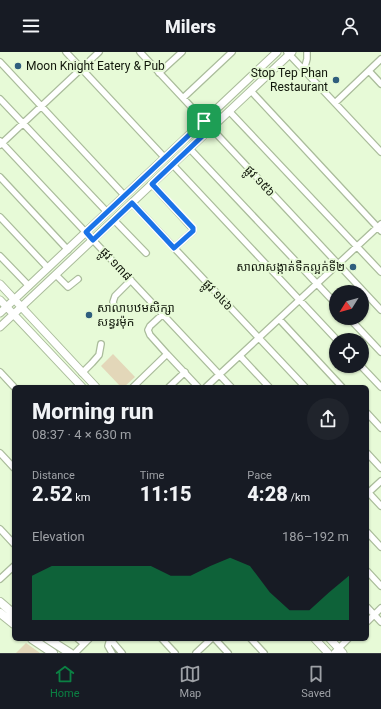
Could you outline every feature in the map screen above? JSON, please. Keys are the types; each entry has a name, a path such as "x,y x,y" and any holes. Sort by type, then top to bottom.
{"highway":[{"path":"0,602 12,612"},
{"path":"0,613 12,622"},
{"path":"35,641 53,653"},
{"path":"51,641 70,653"}],"main road":[{"path":"0,313 277,52"},
{"path":"0,327 290,53"},
{"path":"0,284 94,385"},
{"path":"0,300 80,385"},
{"path":"317,641 328,653"},
{"path":"332,641 339,651"}],"street":[{"path":"66,52 165,158"},
{"path":"1,143 99,52"},
{"name":"ផ្លូវ ១៥៦","path":"140,52 381,310"},
{"path":"183,98 232,52"},
{"path":"304,70 307,52"},
{"path":"159,73 179,53"},
{"path":"290,53 334,103 381,152"},
{"path":"334,103 381,59"},
{"path":"0,62 125,196"},
{"path":"368,71 381,84"},
{"path":"208,385 356,247 380,227 251,91"},
{"path":"0,99 107,212"},
{"path":"229,111 381,272"},
{"name":"ផ្លូវ ១៣៨","path":"1,143 229,385"},
{"path":"190,148 329,297"},
{"path":"173,165 330,333"},
{"path":"0,177 68,250"},
{"path":"152,184 193,228 193,231 174,248"},
{"name":"ផ្លូវ ១៤៦","path":"132,203 302,385"},
{"path":"0,218 48,268"},
{"path":"114,220 146,253"},
{"path":"0,256 29,286"},
{"path":"56,274 68,287 78,279"},
{"path":"115,308 113,302 115,296 131,280"},
{"path":"163,314 150,326 148,330 150,335 196,385"},
{"path":"279,319 340,385"},
{"path":"356,325 381,352"},
{"path":"82,373 99,355 101,344"},
{"path":"135,385 167,354"},
{"path":"240,356 267,385"},
{"path":"0,372 12,385"},
{"path":"171,385 185,372"},
{"path":"368,373 381,387"},
{"path":"369,415 381,428"},
{"path":"0,453 12,466"},
{"path":"369,456 381,468"},
{"path":"369,491 381,481"},
{"path":"369,495 381,506"},
{"path":"0,529 12,542"},
{"path":"369,534 381,547"},
{"path":"0,579 12,568"},
{"path":"369,573 381,586"},
{"path":"369,620 381,608"},
{"path":"369,609 381,622"},
{"path":"80,641 84,644"},
{"path":"75,653 87,641"},
{"path":"109,641 108,646 112,653"},
{"path":"112,641 122,653"},
{"path":"164,641 176,653"},
{"path":"196,653 209,641"},
{"path":"217,641 228,653"},
{"path":"253,641 264,653"},
{"path":"339,651 346,641"}],"green space":[{"path":"113,354 135,377 126,385 119,385 101,366"},
{"path":"26,643 40,653 16,653"}],"place":[{"name":"Moon Knight Eatery & Pub","path":"18,66"},
{"name":"Stop Tep Phan Restaurant","path":"336,80"},
{"name":"សាលាសង្កាត់ទឹកល្អក់ទី២","path":"353,267"},
{"name":"សាលាបឋមសិក្សា សន្ធរម៉ុក","path":"89,315"}],"route":[{"path":"204,121 211,128 152,184 194,230 174,248 132,203 93,240 86,232 204,121"}]}
